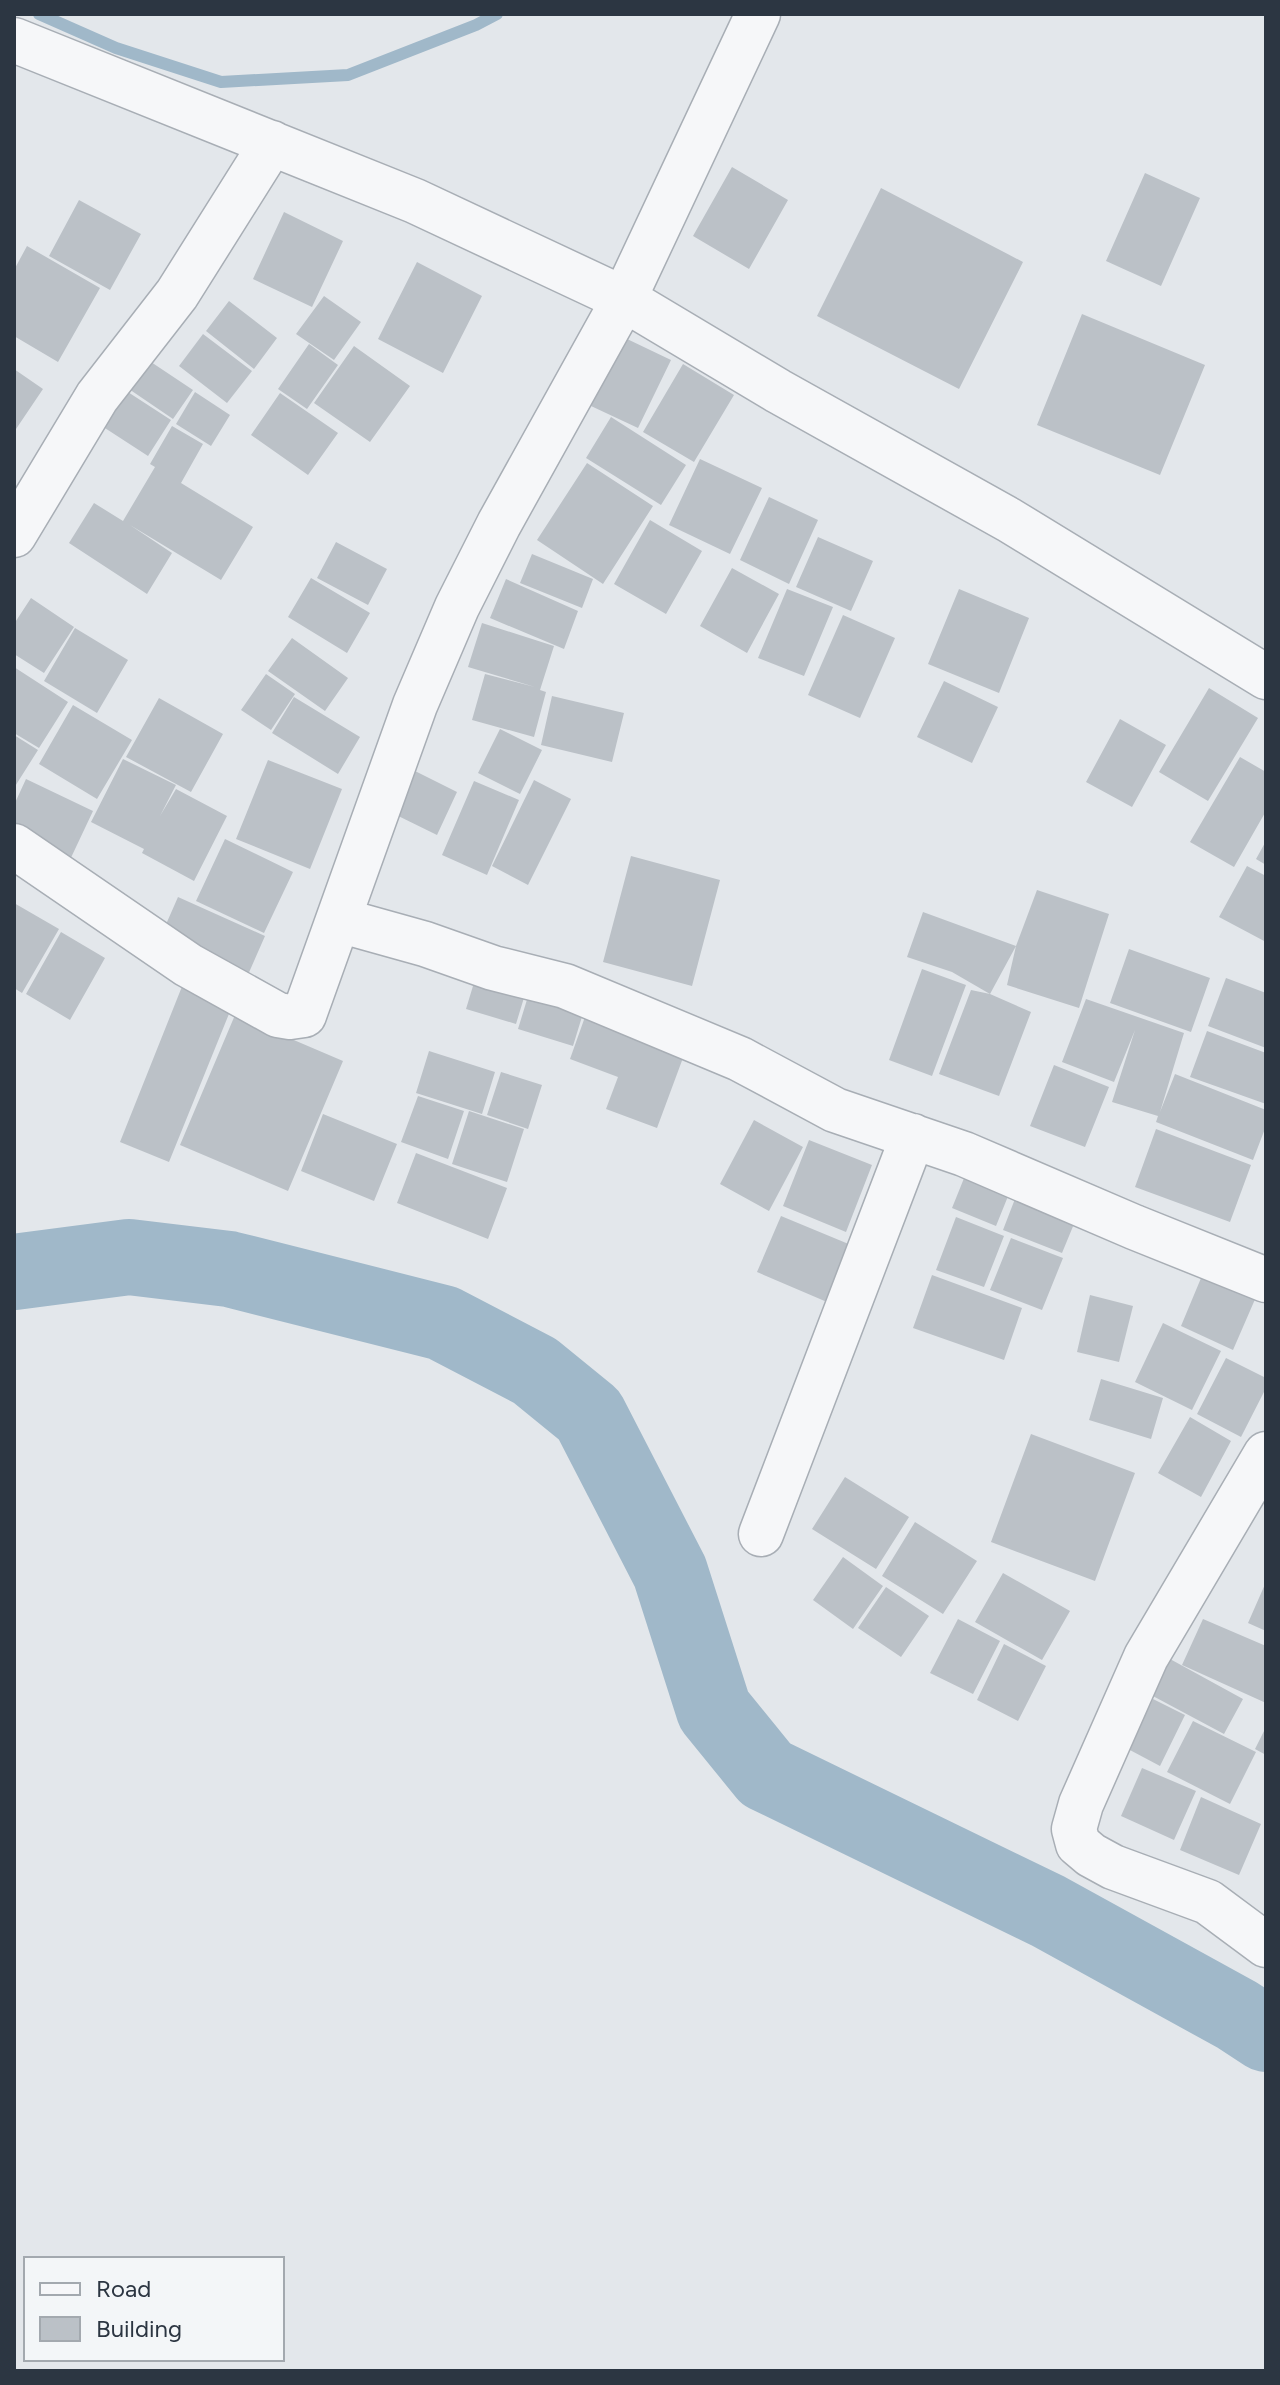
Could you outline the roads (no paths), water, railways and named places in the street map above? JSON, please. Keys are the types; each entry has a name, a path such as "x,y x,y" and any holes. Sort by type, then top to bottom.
{"street":[{"path":"14,846 188,965 278,1015 304,1015 415,705 457,607 499,524 624,299 758,14"},
{"path":"14,40 415,201 624,299 778,391 1009,520 1266,677"},
{"path":"14,535 97,397 177,294 272,143"},
{"path":"339,920 425,944 493,968 565,986 740,1059 835,1110 964,1154 1266,1280"},
{"path":"761,1534 913,1136"},
{"path":"1266,1454 1146,1657 1081,1804 1074,1829 1078,1844 1091,1855 1113,1867 1208,1902 1266,1945"}],"waterway":[{"path":"39,14 116,48 221,82 348,75 497,14"},
{"path":"14,1272 129,1257 229,1269 443,1323 535,1371 589,1415 670,1572 714,1710 766,1774 1048,1911 1266,2034"}]}
